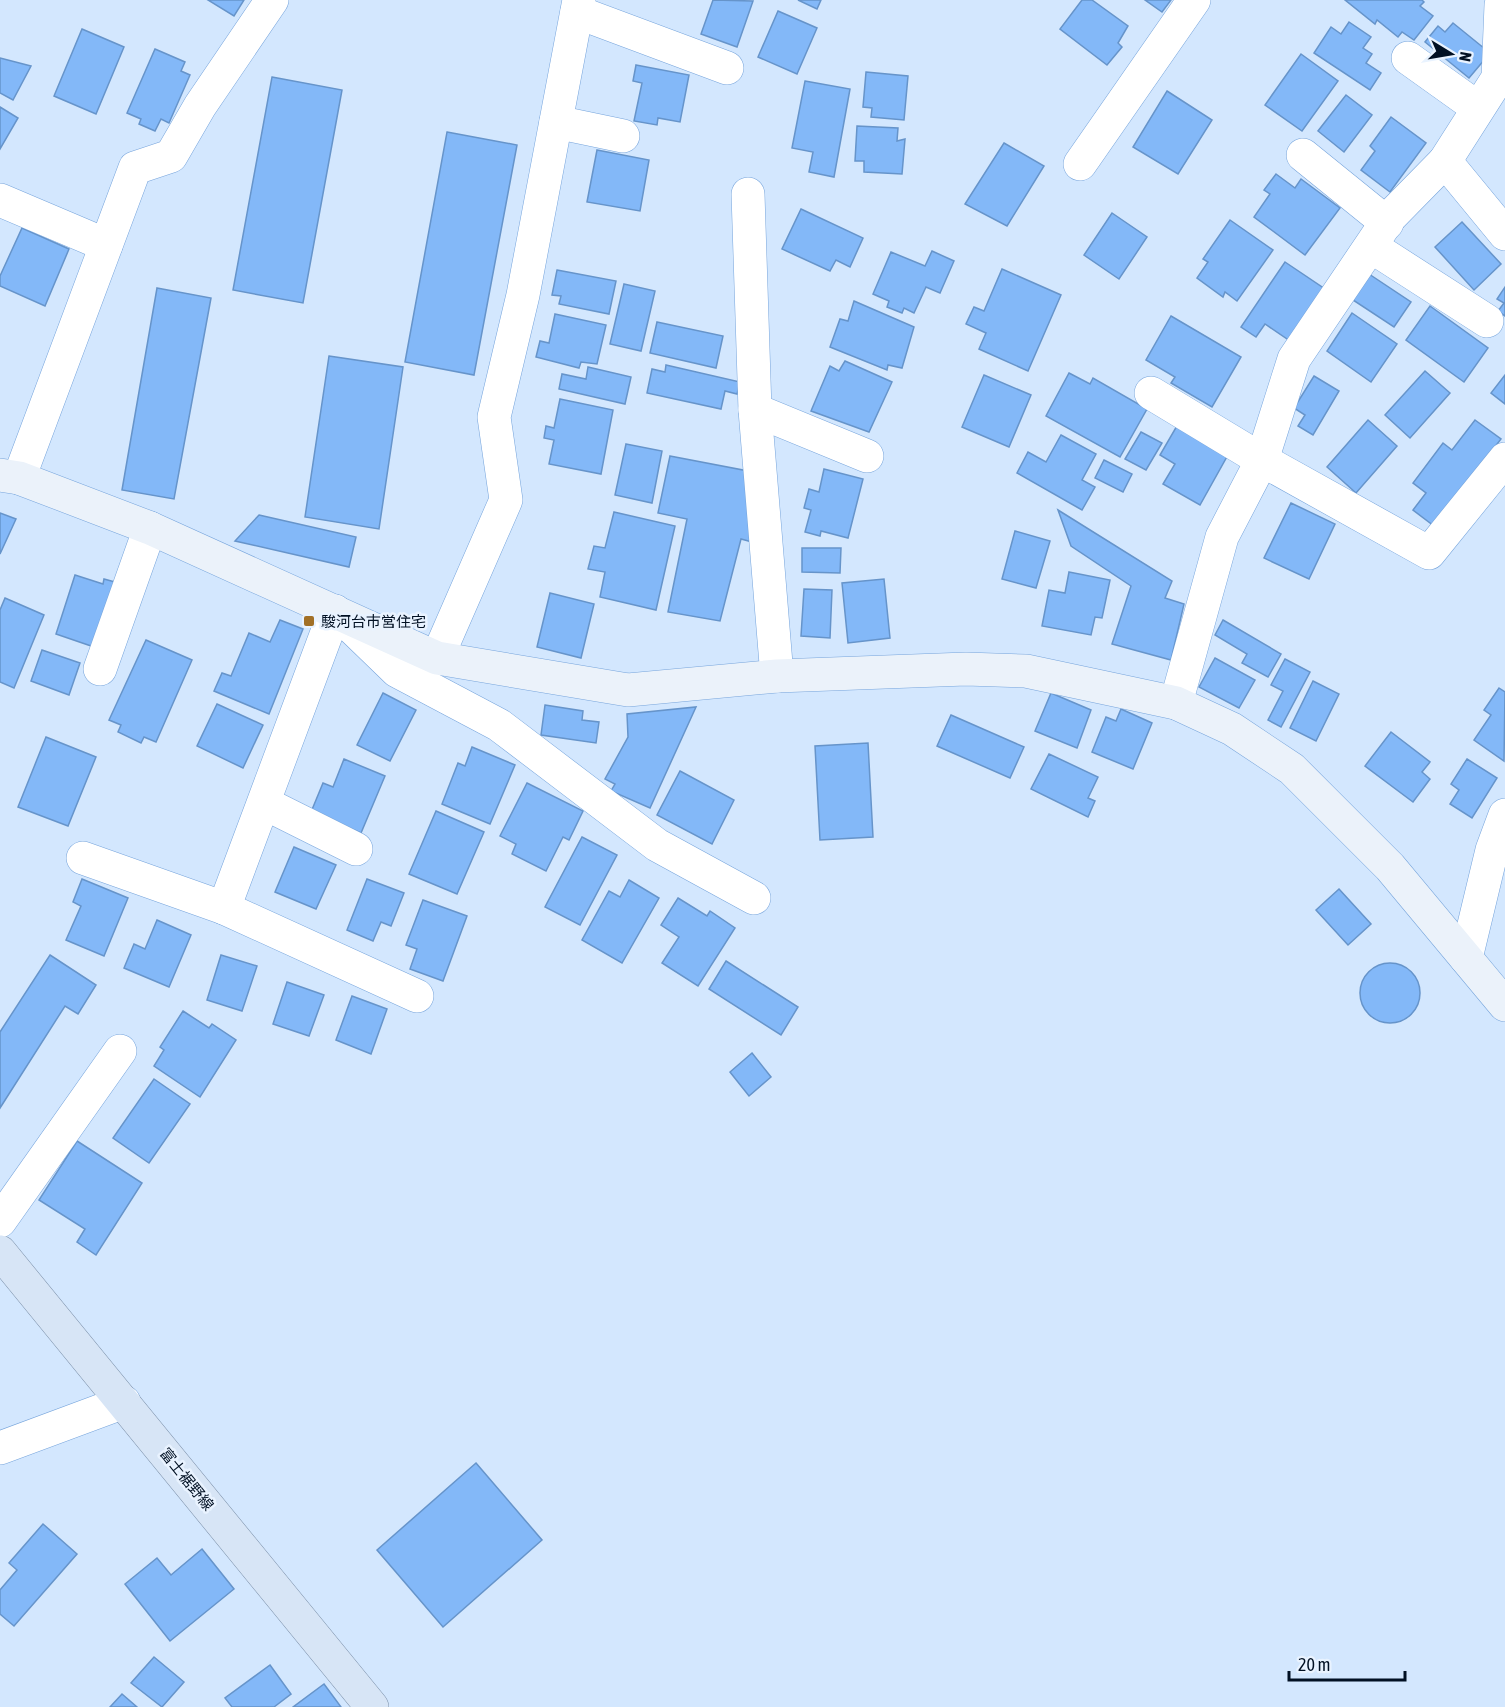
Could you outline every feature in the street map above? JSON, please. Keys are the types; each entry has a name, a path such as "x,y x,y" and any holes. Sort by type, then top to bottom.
{"main road":[{"name":"富士裾野線","path":"0,1252 372,1707"}],"street":[{"path":"272,0 200,106 171,156 135,168 106,245 10,476 150,528 437,658 628,690 777,676 966,669 1026,671 1176,703 1232,729 1292,768 1389,867 1505,1005"},
{"path":"1080,164 1194,0"},
{"path":"1176,703 1222,537 1262,460 1294,359 1379,235 1445,161 1498,78 1501,5 1505,6"},
{"path":"437,658 506,500 494,417 523,295 578,6 727,68"},
{"path":"1408,58 1478,108"},
{"path":"556,122 623,136"},
{"path":"1303,155 1379,235 1487,321"},
{"path":"1445,161 1505,234"},
{"path":"748,194 755,410 777,676"},
{"path":"0,200 106,245"},
{"path":"1151,393 1262,460 1429,553 1505,459"},
{"path":"755,410 867,456"},
{"path":"100,669 150,528"},
{"path":"224,908 335,611"},
{"path":"335,611 397,671 499,725 657,845 754,898"},
{"path":"264,802 356,849"},
{"path":"1466,958 1492,849 1505,815"},
{"path":"83,858 224,908 417,996"},
{"path":"0,1221 120,1051"},
{"path":"0,1448 124,1402"}],"building":[{"path":"208,0 244,0 234,16"},
{"path":"713,0 753,1 737,47 701,34"},
{"path":"798,0 821,0 817,9"},
{"path":"1082,0 1092,0 1128,26 1118,43 1122,47 1107,65 1060,29"},
{"path":"1145,0 1171,0 1162,12"},
{"path":"1345,0 1422,0 1424,2 1420,6 1433,16 1414,40 1402,32 1398,37 1377,20 1375,24"},
{"path":"778,11 817,28 797,74 758,57"},
{"path":"1349,22 1371,37 1363,48 1372,54 1366,63 1381,73 1370,90 1314,53 1331,27 1341,34"},
{"path":"1453,23 1490,53 1469,78 1425,42 1438,26 1445,32"},
{"path":"82,29 124,47 96,114 54,96"},
{"path":"155,49 185,62 181,71 190,75 169,123 161,119 155,131 139,124 141,119 127,113"},
{"path":"1301,54 1338,81 1302,131 1265,105"},
{"path":"0,58 31,66 13,100 0,93"},
{"path":"636,65 689,75 680,122 658,118 657,125 634,121 642,83 633,81"},
{"path":"866,72 908,76 904,120 871,117 872,108 863,107"},
{"path":"272,77 342,90 303,303 233,290"},
{"path":"805,81 850,89 834,177 809,172 813,152 792,148"},
{"path":"1167,91 1212,120 1178,174 1133,147"},
{"path":"1346,95 1372,115 1344,152 1318,131"},
{"path":"0,107 18,118 0,149"},
{"path":"1391,117 1426,143 1390,192 1361,170 1375,151 1370,146"},
{"path":"857,126 898,128 897,141 905,139 902,174 864,172 864,161 855,161"},
{"path":"447,132 517,145 474,375 405,362"},
{"path":"1004,143 1044,166 1007,226 965,204"},
{"path":"597,150 649,160 640,211 587,202"},
{"path":"1276,174 1295,188 1301,179 1340,208 1305,255 1254,217 1270,194 1264,190"},
{"path":"801,209 863,238 850,267 836,260 830,271 782,249"},
{"path":"1112,213 1147,237 1119,279 1084,255"},
{"path":"1230,220 1273,250 1237,301 1225,292 1223,297 1197,278 1208,262 1203,259"},
{"path":"1462,222 1501,264 1474,290 1435,247"},
{"path":"22,228 69,249 45,306 0,286 0,276"},
{"path":"932,251 954,261 940,293 926,287 914,313 904,308 902,313 887,307 889,301 873,294 891,252 925,266"},
{"path":"1285,262 1328,291 1293,343 1265,324 1256,337 1241,327"},
{"path":"1002,269 1061,295 1028,371 979,349 986,333 966,324 974,307 984,311"},
{"path":"557,270 616,281 609,314 559,304 561,296 552,295"},
{"path":"1369,274 1411,302 1394,327 1353,300"},
{"path":"624,284 655,291 641,351 610,344"},
{"path":"1505,287 1505,316 1498,311 1504,303 1497,299"},
{"path":"157,288 211,298 174,499 122,490"},
{"path":"854,301 914,327 902,368 888,365 887,370 830,347 840,319 848,321"},
{"path":"1430,306 1488,348 1464,382 1406,340"},
{"path":"1352,313 1397,344 1371,382 1327,351"},
{"path":"555,314 606,325 597,364 581,362 579,368 536,357 540,341 549,343"},
{"path":"1171,316 1241,357 1212,407 1171,383 1175,377 1146,360"},
{"path":"657,322 723,336 716,368 650,353"},
{"path":"329,356 403,367 379,529 305,517"},
{"path":"845,361 892,382 869,432 811,411 830,366 839,371"},
{"path":"666,365 740,382 737,394 725,391 721,409 647,393 652,369 665,372"},
{"path":"588,367 631,377 625,404 559,389 562,374 586,379"},
{"path":"1425,371 1450,393 1410,438 1385,415"},
{"path":"1069,373 1090,384 1093,378 1147,409 1120,457 1046,416"},
{"path":"984,375 1031,395 1009,447 962,427"},
{"path":"1505,375 1505,404 1491,393"},
{"path":"1314,376 1339,391 1313,435 1298,426 1305,415 1294,408"},
{"path":"560,399 613,410 601,474 549,464 554,440 544,438 546,426 554,428"},
{"path":"1368,420 1397,446 1356,493 1327,467"},
{"path":"1475,420 1501,439 1434,526 1413,510 1426,493 1413,483 1443,443 1452,450"},
{"path":"1178,424 1229,453 1200,505 1163,484 1175,464 1160,455"},
{"path":"1141,432 1162,443 1146,470 1125,459"},
{"path":"1061,435 1096,454 1082,480 1095,487 1082,510 1017,473 1028,452 1046,462"},
{"path":"626,444 662,451 652,503 615,495"},
{"path":"670,456 748,471 752,542 741,539 720,621 668,612 687,519 658,513"},
{"path":"1104,460 1132,474 1123,492 1095,478"},
{"path":"824,469 863,479 848,538 821,531 820,536 805,532 811,510 804,508 809,489 819,492"},
{"path":"1291,503 1335,524 1309,579 1264,558"},
{"path":"1058,510 1172,581 1165,598 1184,604 1171,660 1112,644 1131,586 1071,546"},
{"path":"614,512 675,526 656,610 600,597 605,572 588,569 594,546 605,548"},
{"path":"0,513 16,519 0,554"},
{"path":"259,515 356,537 349,567 235,541"},
{"path":"1015,531 1050,541 1036,588 1002,579"},
{"path":"802,548 841,548 840,573 802,572"},
{"path":"1069,572 1110,580 1102,618 1095,617 1091,635 1042,626 1049,590 1065,593"},
{"path":"75,575 103,584 104,579 115,582 94,647 56,634"},
{"path":"884,579 890,638 848,643 842,583"},
{"path":"804,589 832,590 830,638 801,636"},
{"path":"550,593 594,604 581,658 537,647"},
{"path":"5,598 44,615 14,688 0,682 0,610"},
{"path":"280,620 303,629 269,714 214,691 222,673 231,676 249,633 270,642"},
{"path":"1223,620 1281,654 1268,677 1242,663 1247,654 1215,635"},
{"path":"146,640 192,660 156,742 144,737 141,743 118,732 121,725 109,720"},
{"path":"42,650 80,663 69,695 31,681"},
{"path":"1215,658 1255,680 1239,708 1199,687"},
{"path":"1285,659 1310,672 1281,727 1268,720 1283,691 1271,685"},
{"path":"1313,681 1339,694 1316,741 1290,728"},
{"path":"1499,688 1505,692 1504,761 1474,740 1491,715 1484,710"},
{"path":"383,693 416,710 390,761 357,745"},
{"path":"1051,693 1091,710 1077,748 1035,731"},
{"path":"217,704 263,725 243,768 197,746"},
{"path":"545,705 583,711 582,720 599,722 596,743 541,735"},
{"path":"696,707 650,808 611,791 615,784 605,779 628,737 627,714"},
{"path":"1121,709 1152,723 1133,769 1092,752 1106,717 1116,721"},
{"path":"951,715 1024,747 1010,778 937,746"},
{"path":"1391,732 1430,762 1422,772 1430,779 1413,802 1365,766"},
{"path":"46,737 96,757 68,826 18,807"},
{"path":"868,743 873,837 820,840 815,746"},
{"path":"472,747 515,765 490,824 442,804 458,763 465,766"},
{"path":"1049,754 1098,777 1088,798 1095,801 1088,817 1031,789"},
{"path":"344,759 385,776 361,833 311,812 323,783 333,787"},
{"path":"1467,759 1497,778 1472,818 1450,804 1459,790 1451,784"},
{"path":"680,771 734,800 712,844 657,815"},
{"path":"527,783 583,811 569,840 563,837 546,871 512,854 516,844 500,836"},
{"path":"436,811 484,832 457,894 409,874"},
{"path":"582,837 617,855 580,925 545,907"},
{"path":"294,847 336,865 316,909 275,892"},
{"path":"82,879 128,898 104,956 66,940 81,906 73,902"},
{"path":"367,879 404,893 391,926 381,922 373,941 347,930"},
{"path":"629,880 659,898 622,963 582,940 609,891 620,897"},
{"path":"1339,889 1371,924 1348,945 1316,910"},
{"path":"678,898 707,916 710,911 735,928 698,986 662,963 679,937 661,925"},
{"path":"423,900 467,916 443,981 410,969 417,949 406,945"},
{"path":"157,920 191,935 169,987 124,968 134,944 145,949"},
{"path":"50,955 96,985 78,1014 65,1006 0,1108 0,1032"},
{"path":"221,955 257,966 242,1011 207,1000"},
{"path":"726,961 798,1007 781,1035 709,989"},
{"path":"1384,963 1396,963 1407,968 1415,976 1420,993 1418,1005 1407,1018 1396,1023 1384,1023 1373,1018 1365,1010 1360,999 1360,987 1365,976 1373,968"},
{"path":"287,982 324,995 309,1036 273,1024"},
{"path":"352,996 387,1009 371,1054 336,1040"},
{"path":"183,1011 209,1028 212,1024 236,1040 200,1097 154,1066 164,1050 160,1047"},
{"path":"752,1053 771,1077 749,1096 730,1072"},
{"path":"154,1079 190,1104 149,1163 113,1138"},
{"path":"77,1141 142,1183 96,1255 77,1242 85,1229 39,1200"},
{"path":"476,1463 542,1540 443,1627 377,1550"},
{"path":"43,1524 77,1554 14,1626 0,1614 0,1590 17,1570 9,1563"},
{"path":"202,1549 234,1589 170,1641 125,1584 157,1558 171,1575"},
{"path":"154,1657 184,1682 162,1707 131,1683"},
{"path":"270,1665 291,1694 274,1707 232,1707 225,1698"},
{"path":"324,1684 341,1707 293,1707"},
{"path":"122,1694 137,1707 110,1707"}],"place":[{"name":"駿河台市営住宅","path":"309,621"}]}
